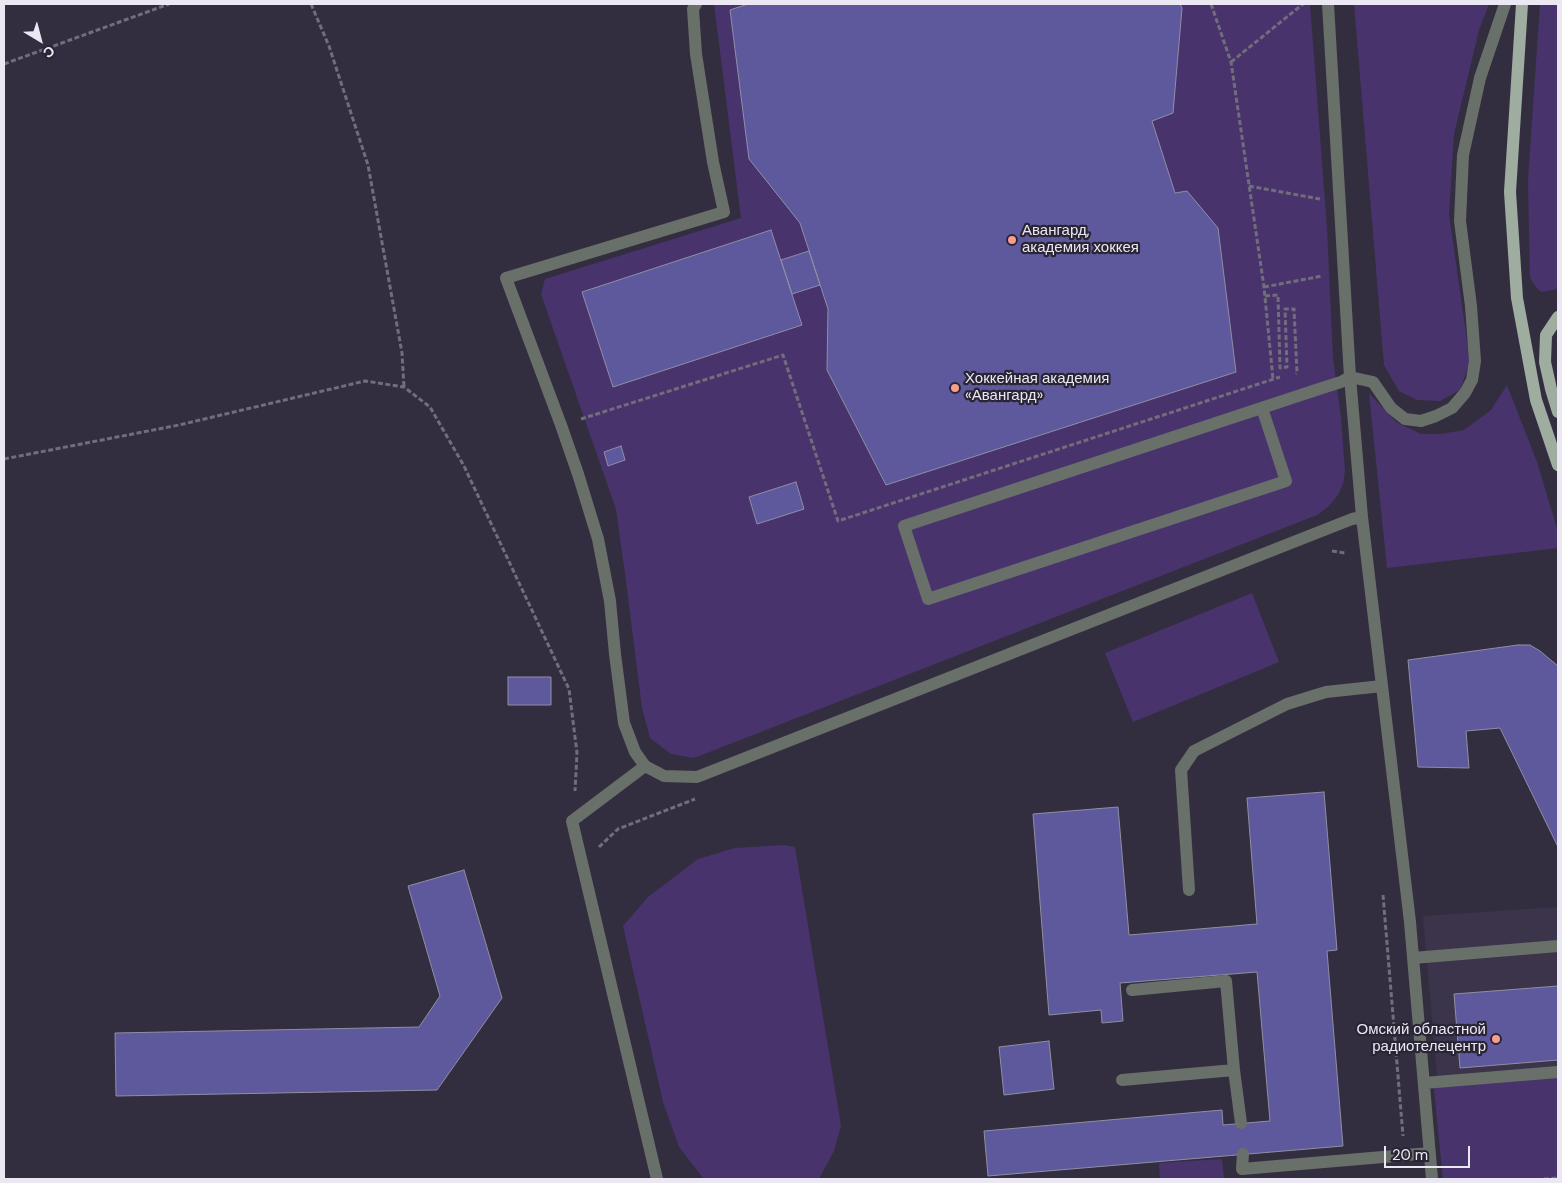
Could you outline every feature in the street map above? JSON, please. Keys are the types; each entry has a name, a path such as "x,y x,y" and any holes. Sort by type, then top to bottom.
{"main road":[{"path":"1522,4 1510,192 1517,298 1536,400 1558,465"},
{"path":"1558,317 1546,335 1545,362 1558,412"}],"lane":[{"path":"696,4 693,9 696,54 713,162 724,212 506,278 561,425 598,539 610,602 624,723 634,752 645,766 664,776 697,777 1345,521 1362,517"},
{"path":"1328,4 1350,377 1362,517 1413,958 1432,1179"},
{"path":"1262,408 1286,480 928,599 904,526 1262,408 1341,382 1350,377 1373,382 1391,408 1405,419 1421,421 1452,408 1465,393 1472,380 1475,360 1472,306 1460,221 1463,155 1480,78 1505,4"},
{"path":"1188,890 1181,770 1194,751 1287,704 1326,692 1382,686"},
{"path":"645,766 572,821 657,1179"},
{"path":"1413,958 1558,946"},
{"path":"1132,990 1226,981 1241,1124"},
{"path":"1122,1080 1234,1070"},
{"path":"1424,1083 1558,1072"},
{"path":"1244,1154 1242,1169 1430,1154"}],"path":[{"path":"4,64 169,4"},
{"path":"311,4 329,46 368,165 402,353 404,387"},
{"path":"1211,4 1231,62 1264,287 1273,379"},
{"path":"1231,62 1303,4"},
{"path":"1249,186 1340,202"},
{"path":"1264,287 1344,272"},
{"path":"1265,296 1278,295 1280,368 1287,367 1285,309 1294,309 1298,373 1289,375"},
{"path":"561,425 784,355 838,520 1281,377"},
{"path":"4,459 179,425 365,381 404,387 430,407 464,466 568,689 577,753 572,821"},
{"path":"1544,1179 1558,1178"}],"shaded area":[{"name":"Хоккейная академия «Авангард»","path":"714,4 1310,4 1327,229 1333,359 1341,417 1345,471 1343,484 1338,495 1328,507 1317,515 694,758 671,754 650,738 642,708 616,509 541,294 545,279 741,218"},
{"path":"1354,4 1489,4 1479,30 1454,134 1449,214 1470,362 1460,390 1440,401 1417,400 1399,391 1384,365"},
{"path":"1540,4 1558,4 1558,289 1541,292 1530,278 1528,180"},
{"path":"1507,385 1537,462 1558,532 1558,548 1387,568 1369,393 1396,422 1421,434 1441,434 1464,430 1491,410"},
{"path":"1252,593 1279,662 1133,722 1105,653"},
{"path":"784,845 795,847 841,1126 834,1151 819,1179 704,1179 679,1147 663,1102 623,926 648,897 698,859 735,848"},
{"name":"Омский областной радиотелецентр","path":"1558,907 1558,1161 1445,1170 1423,916"},
{"path":"1558,1066 1558,1179 1443,1179 1433,1079"},
{"path":"1222,1159 1224,1179 1160,1179 1159,1163"}],"building":[{"name":"Авангард, академия хоккея","path":"748,4 1180,4 1182,8 1173,113 1152,121 1175,193 1187,191 1218,228 1236,372 886,485 827,370 828,309 800,223 749,159 730,10"},
{"path":"771,230 802,325 613,387 582,292"},
{"path":"809,251 820,285 792,294 781,260"},
{"path":"621,446 625,460 608,466 604,452"},
{"path":"796,482 804,509 757,524 749,497"},
{"path":"1530,645 1558,666 1558,847 1500,728 1466,731 1469,768 1418,767 1408,660"},
{"path":"508,677 551,677 551,705 508,705"},
{"path":"1324,792 1337,950 1327,951 1343,1146 988,1176 984,1131 1222,1110 1223,1125 1270,1121 1257,972 1120,983 1123,1021 1102,1023 1101,1010 1049,1015 1033,814 1118,807 1129,935 1257,924 1247,798"},
{"path":"464,870 502,998 437,1090 116,1096 115,1033 419,1027 440,996 408,886"},
{"path":"1558,986 1558,1060 1460,1068 1454,994"},
{"path":"1049,1041 1054,1089 1004,1095 999,1047"}],"place":[{"name":"Авангард, академия хоккея","path":"1012,240"},
{"name":"Хоккейная академия «Авангард»","path":"955,388"},
{"name":"Омский областной радиотелецентр","path":"1496,1039"}]}
